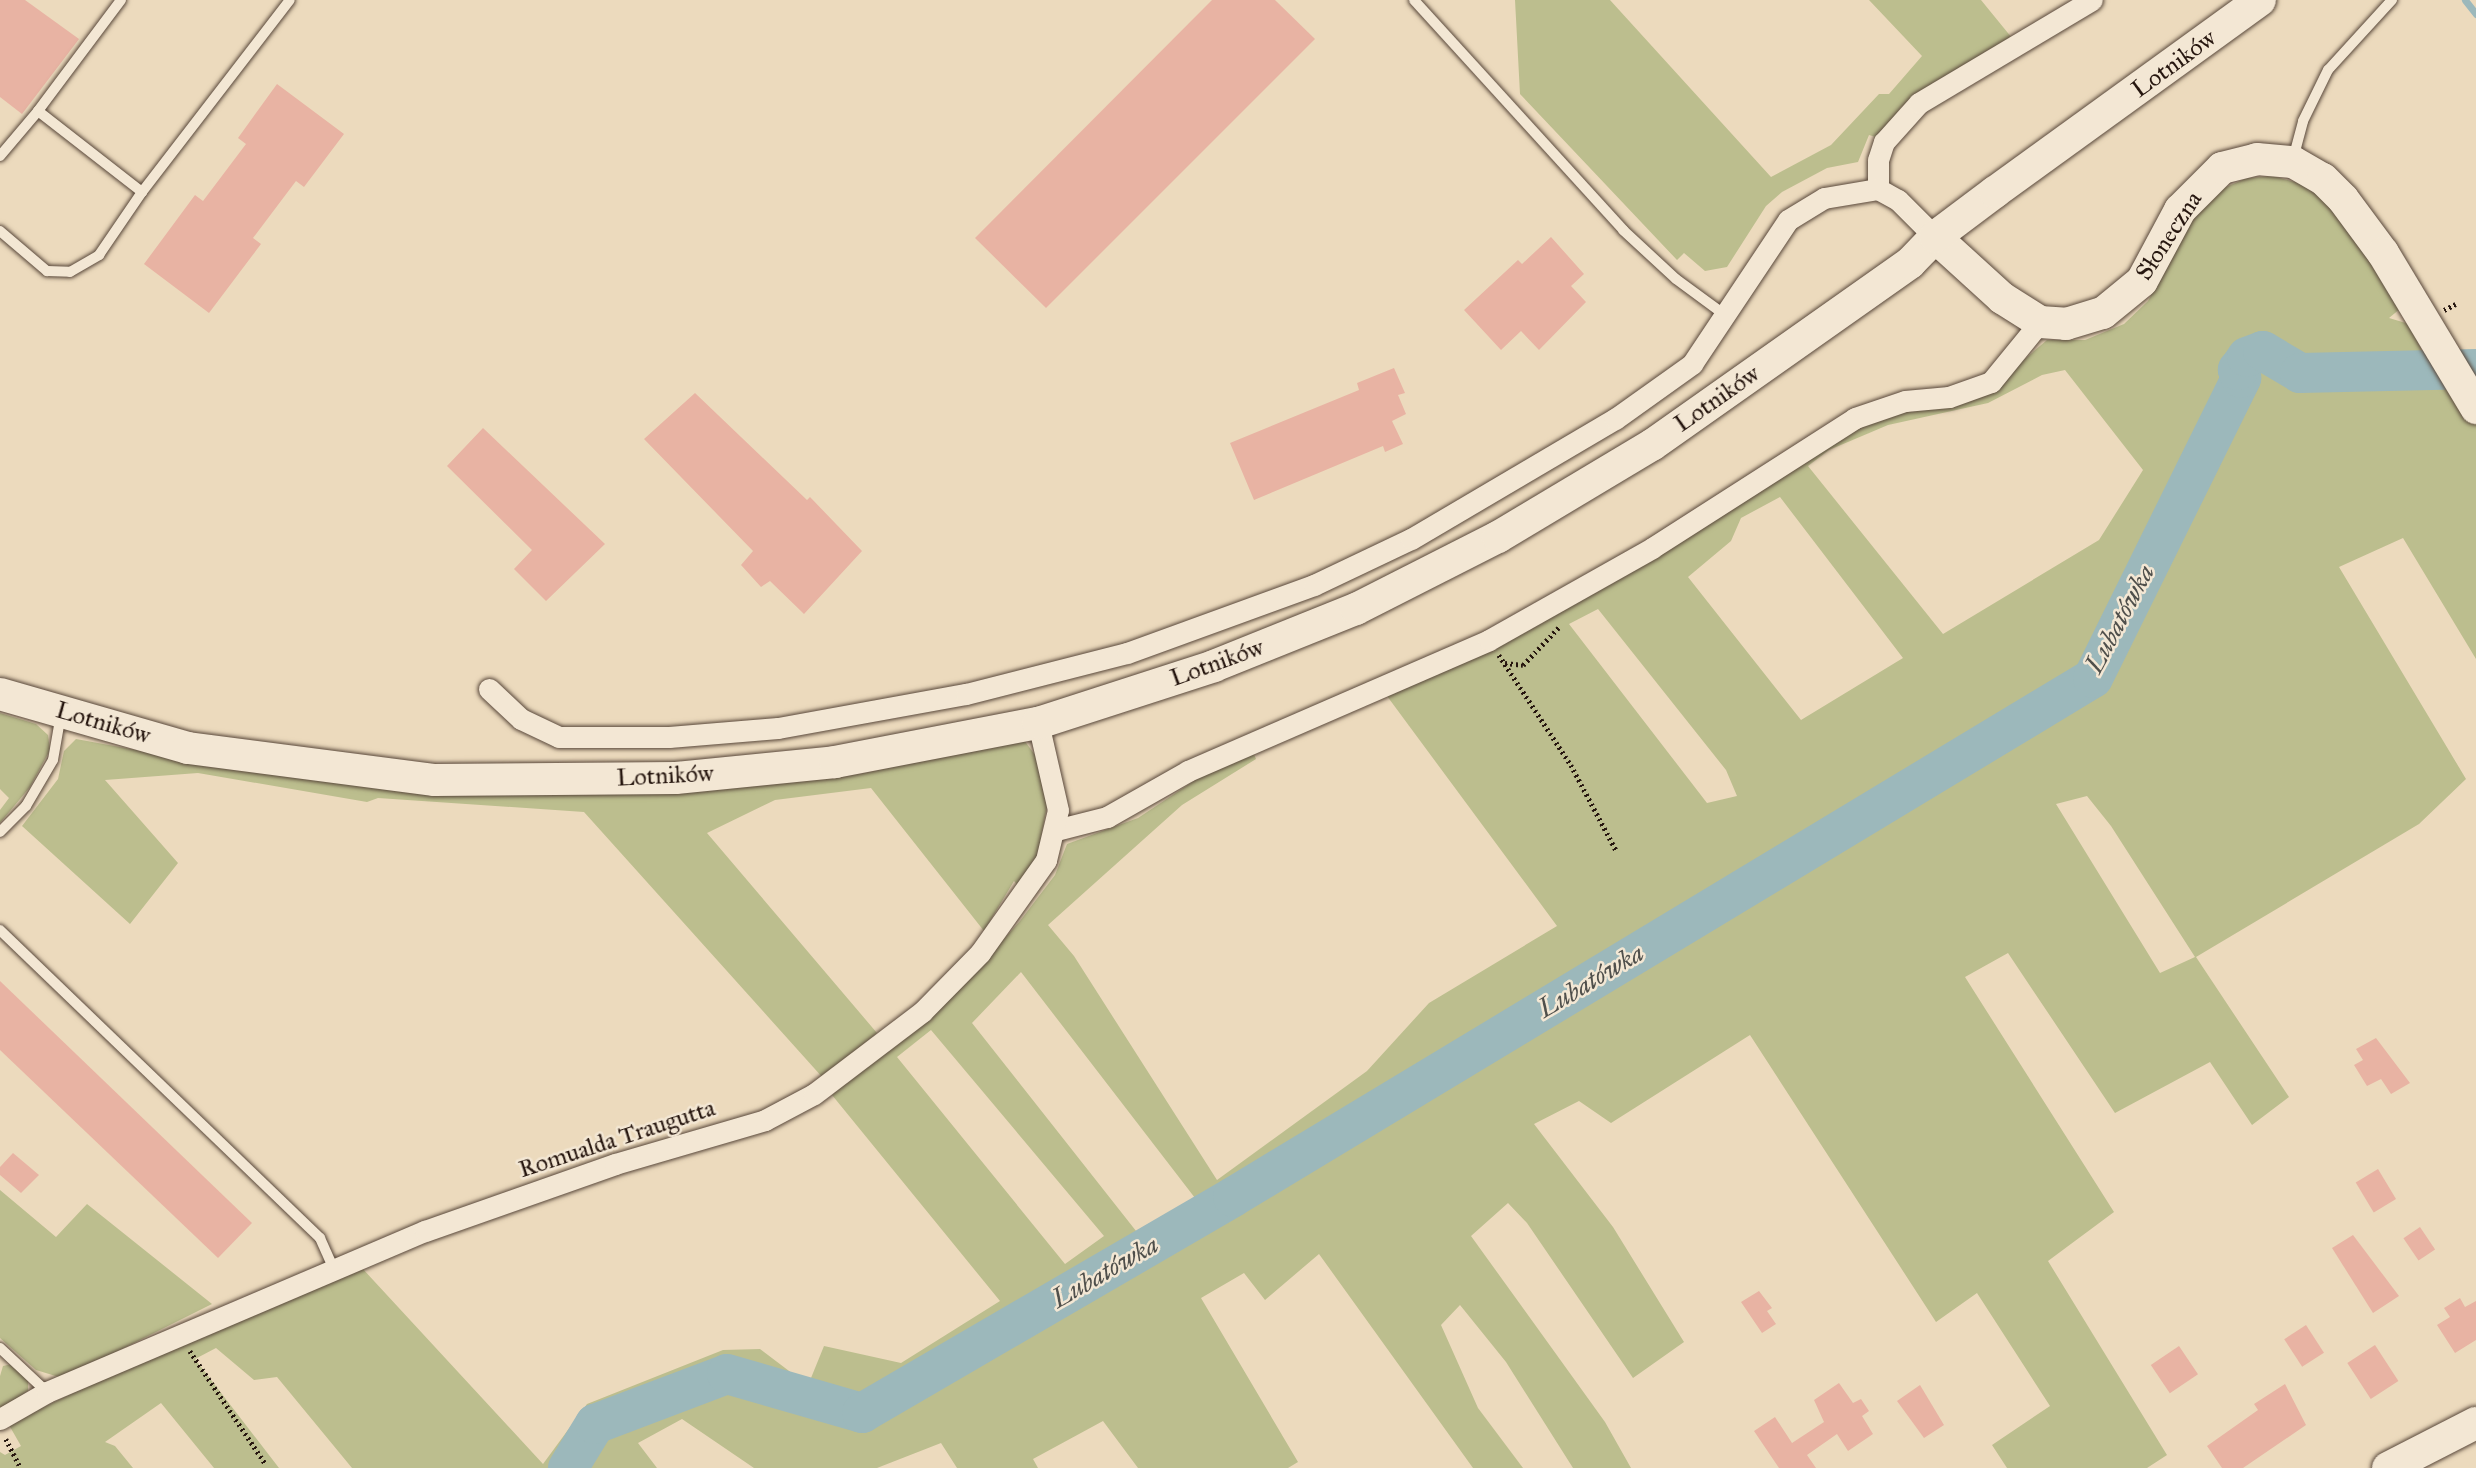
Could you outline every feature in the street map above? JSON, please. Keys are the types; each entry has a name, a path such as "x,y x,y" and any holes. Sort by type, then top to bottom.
{"street":[{"path":"1878,189 1878,159 1884,142 1919,103 2092,0"},
{"name":"Lotników","path":"0,694 188,748 435,780 676,778 835,762 1038,723 1214,666 1356,609 1498,537 1652,445 1910,263 1936,237 2260,0"},
{"name":"Słoneczna","path":"2040,322 2066,324 2104,313 2129,294 2142,281 2180,210 2221,168 2257,159 2293,162 2322,179 2343,199 2383,253 2476,408"},
{"path":"489,689 520,719 559,737 669,737 778,728 966,694 1127,653 1314,585 1432,528 1615,419 1692,364 1788,219 1824,198 1878,189 1898,200 2002,298 2040,322 1992,382 1949,397 1905,401 1855,418 1652,548 1489,640 1188,771 1107,817 1056,830"},
{"name":"Romualda Traugutta","path":"0,1419 47,1392 425,1231 615,1164 765,1121 814,1094 922,1012 980,953 1046,860 1056,830 1058,810 1038,723"},
{"path":"2388,1468 2476,1423"}],"lane":[{"path":"0,156 38,111 121,0"},
{"path":"0,231 47,271 70,272 99,255 142,192 290,0"},
{"path":"1414,0 1623,230 1676,279 1725,315"},
{"path":"2293,162 2302,121 2328,70 2392,0"},
{"path":"38,111 142,192"},
{"path":"0,832 26,806 53,760 62,712"},
{"path":"0,930 320,1238 334,1270"},
{"path":"0,1348 47,1392"}],"path":[{"path":"1489,640 1571,765 1616,850"},
{"path":"180,1335 265,1463"},
{"path":"0,1429 20,1468"}],"green space":[{"path":"1515,0 1610,0 1771,177 1831,145 1879,94 1889,94 1922,56 1869,0 1981,0 2012,38 1901,107 1879,138 1869,135 1858,162 1827,168 1782,192 1766,206 1727,267 1705,271 1684,253 1677,260 1520,94"},
{"path":"2273,176 2302,184 2327,202 2353,234 2401,308 2389,318 2409,324 2428,363 2451,366 2476,361 2476,659 2403,538 2339,567 2466,779 2419,824 2196,957 2289,1097 2252,1125 2210,1062 2115,1113 2008,953 1965,977 2114,1212 2048,1261 2167,1455 2147,1468 2007,1468 1992,1445 2050,1406 1977,1293 1936,1322 1750,1035 1611,1123 1579,1101 1534,1124 1613,1227 1684,1342 1633,1378 1527,1223 1508,1203 1471,1236 1605,1422 1631,1468 1573,1468 1506,1362 1460,1305 1441,1325 1478,1408 1523,1468 1473,1468 1319,1254 1265,1300 1244,1273 1201,1298 1298,1462 1288,1468 1138,1468 1103,1421 1033,1459 1038,1468 957,1468 941,1443 877,1468 754,1468 682,1419 638,1443 657,1468 352,1468 277,1377 254,1380 216,1348 195,1359 279,1468 214,1468 161,1403 105,1442 115,1446 133,1468 0,1468 0,1452 5,1455 21,1446 9,1425 19,1419 170,1346 362,1268 543,1464 587,1404 723,1350 760,1349 797,1377 811,1378 824,1346 901,1363 1000,1301 832,1095 952,997 1020,921 1055,875 1067,844 1138,818 1212,769 1253,752 1256,759 1182,805 1048,925 1074,956 1217,1180 1367,1071 1429,1003 1557,926 1387,696 1483,652 1851,428 2019,364 2047,340 2085,340 2124,324 2148,301 2196,210 2219,190 2247,178","holes":["2065,370 2143,470 2099,540 1943,634 1808,466 1829,450 1888,425 1988,403 2042,375","1780,497 1903,658 1801,720 1688,577 1731,541 1741,518","1598,609 1726,770 1737,796 1707,803 1569,624","2087,796 2111,826 2195,957 2160,973 2056,804","1021,972 1195,1198 1179,1213 1140,1236 972,1023","931,1030 1104,1236 1065,1264 897,1057"]},
{"path":"0,713 36,724 48,735 50,750 30,787 0,823 0,810 9,798 0,789"},
{"path":"76,739 180,758 621,792 859,774 1024,740 1035,755 1047,806 1038,854 1019,887 1014,881 984,931 871,788 775,800 707,833 877,1033 823,1078 584,812 378,798 367,802 198,773 105,780 178,863 130,924 22,826 58,779 64,751"},
{"path":"0,1190 56,1237 87,1204 212,1304 82,1369 59,1377 36,1370 0,1338"},
{"path":"12,1364 28,1380 28,1391 0,1411 0,1376 3,1366"}],"building":[{"path":"0,0 25,0 79,39 22,114 0,97"},
{"path":"1212,0 1275,0 1315,39 1046,308 975,238"},
{"path":"277,84 344,134 304,187 296,181 253,238 261,244 209,313 144,264 195,195 203,201 246,144 238,138"},
{"path":"1551,237 1584,274 1571,286 1586,302 1539,350 1521,331 1501,350 1464,310 1518,260 1522,264"},
{"path":"1394,368 1405,393 1398,395 1406,414 1392,421 1403,444 1385,452 1383,446 1254,500 1230,443 1359,390 1357,383"},
{"path":"695,393 807,500 810,497 862,551 804,614 770,581 761,587 741,565 753,551 644,439"},
{"path":"483,428 605,544 546,601 514,569 532,550 447,466"},
{"path":"0,981 252,1223 218,1258 0,1050"},
{"path":"2376,1038 2410,1083 2391,1094 2381,1079 2367,1086 2354,1065 2363,1060 2356,1049"},
{"path":"13,1153 39,1175 21,1193 0,1175 0,1167"},
{"path":"2378,1169 2396,1199 2374,1212 2356,1182"},
{"path":"2420,1227 2435,1249 2419,1261 2403,1238"},
{"path":"2353,1235 2399,1296 2373,1313 2332,1248"},
{"path":"1759,1291 1772,1308 1767,1311 1776,1324 1762,1333 1741,1302"},
{"path":"2460,1298 2465,1307 2476,1301 2476,1340 2455,1353 2437,1325 2450,1317 2444,1308"},
{"path":"2306,1325 2324,1353 2302,1367 2284,1339"},
{"path":"2375,1345 2398,1381 2371,1399 2347,1363"},
{"path":"2179,1346 2198,1374 2170,1393 2151,1365"},
{"path":"1839,1383 1853,1403 1861,1399 1869,1411 1862,1416 1873,1434 1848,1451 1837,1434 1807,1455 1816,1468 1779,1468 1754,1431 1775,1417 1792,1443 1824,1422 1814,1400"},
{"path":"2285,1384 2306,1425 2243,1468 2222,1468 2207,1446 2258,1410 2254,1404"},
{"path":"1920,1385 1944,1425 1924,1438 1897,1401"}],"waterway":[{"path":"2465,0 2476,14"},
{"name":"Lubatówka","path":"568,1468 595,1424 727,1374 862,1413 1233,1197 2093,678 2241,378 2238,370 2247,357 2263,351 2300,373 2476,369"}]}
